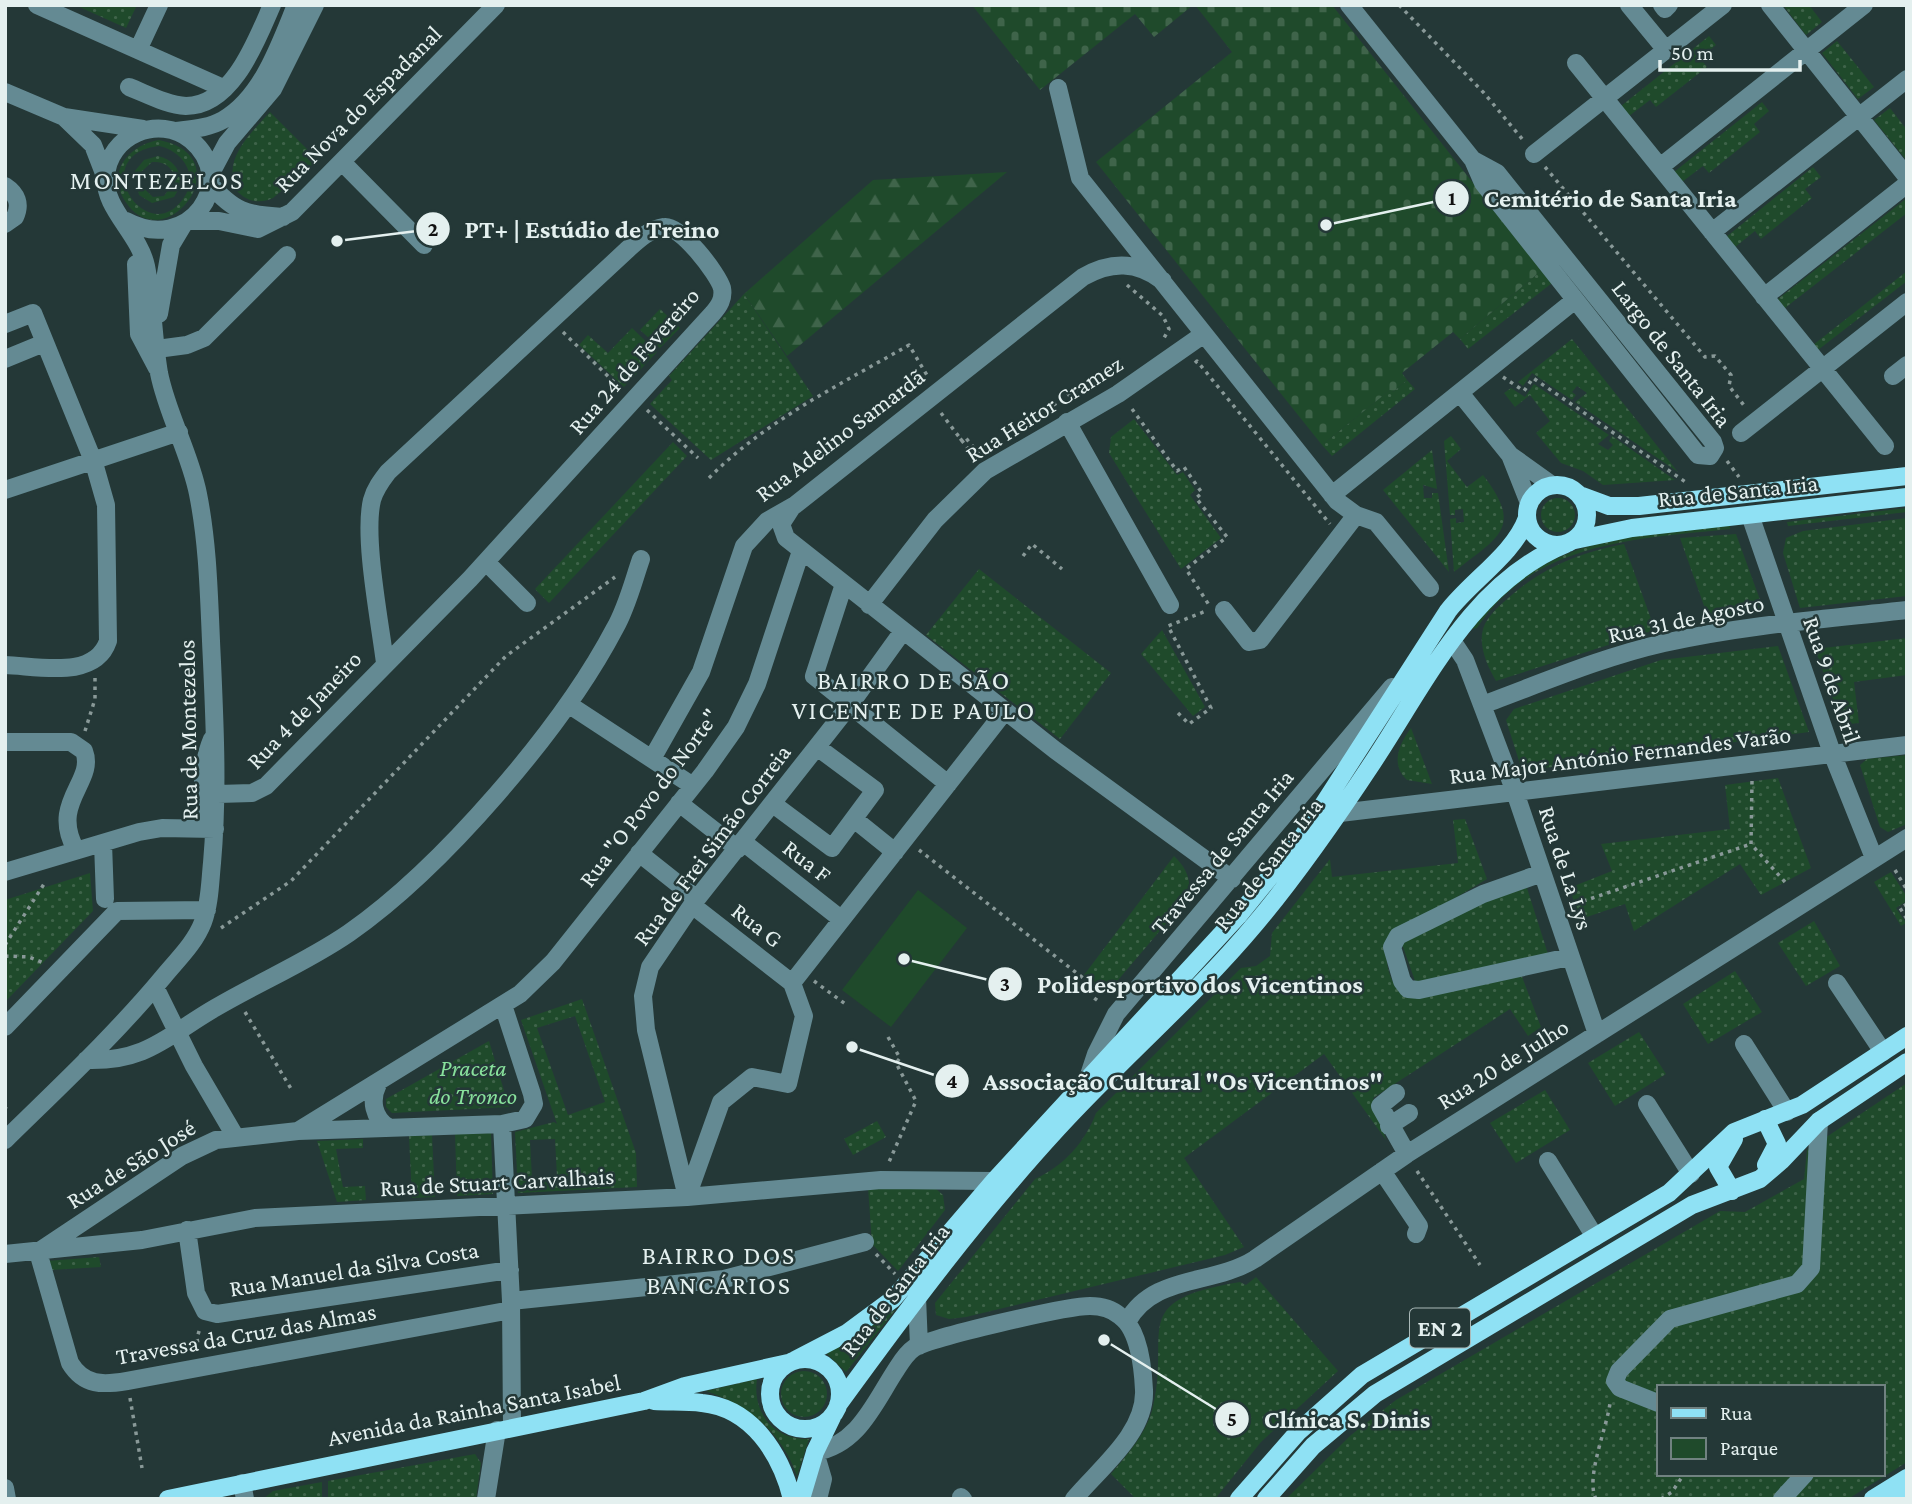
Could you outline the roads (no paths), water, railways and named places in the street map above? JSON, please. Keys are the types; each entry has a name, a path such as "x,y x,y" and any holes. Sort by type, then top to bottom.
{"main road":[{"name":"Rua de Santa Iria","path":"1582,496 1609,506 1639,506 1907,476"},
{"path":"1552,485 1566,485 1582,496 1588,514 1587,524 1570,542 1545,542 1536,537 1528,511 1539,490 1552,485"},
{"name":"Rua de Santa Iria","path":"906,1286 1243,938 1318,846 1452,642 1498,585 1531,561 1570,542 1622,529 1907,497"},
{"name":"Rua de Santa Iria","path":"801,1499 816,1452 836,1409 906,1286 994,1181 1281,865 1379,722 1410,666 1461,594 1513,545 1528,511"},
{"name":"EN 2","path":"1238,1499 1308,1421 1362,1375 1669,1193 1691,1174 1717,1145 1742,1128 1787,1112 1812,1099 1907,1035"},
{"name":"EN 2","path":"1266,1499 1334,1427 1385,1387 1692,1205 1753,1182 1782,1161 1819,1121 1907,1062"},
{"path":"1753,1182 1777,1147 1776,1139 1765,1119"},
{"path":"1732,1191 1718,1164 1742,1128"},
{"name":"Avenida da Rainha Santa Isabel","path":"169,1499 244,1491 504,1429 644,1401 685,1386 792,1362 847,1333 885,1306 906,1286"},
{"path":"792,1362 820,1363 833,1373 839,1389 836,1409 812,1428 794,1427 779,1418 769,1393 775,1376 792,1362"},
{"path":"644,1401 704,1403 724,1409 746,1421 773,1449 792,1499"},
{"path":"1873,1499 1907,1478"},
{"path":"1901,1499 1907,1496"}],"street":[{"path":"37,5 223,88"},
{"path":"138,50 159,5"},
{"path":"129,87 187,106 206,101 223,88 250,51 272,5"},
{"path":"5,92 64,117 145,129 176,131 219,122 237,109 267,69 296,5"},
{"path":"157,340 170,246 186,223 202,208 209,179 227,143 276,83 315,5"},
{"name":"Rua Nova do Espadanal","path":"186,223 217,221 254,230 283,217 299,206 496,5"},
{"name":"Largo de Santa Iria","path":"1349,5 1473,160 1483,183 1698,454 1707,457 1712,454 1713,442 1497,173 1473,160"},
{"path":"1662,5 1665,9 1669,5"},
{"path":"1534,154 1723,5"},
{"path":"1770,5 1907,177"},
{"path":"1660,167 1864,5"},
{"path":"1638,8 1666,50"},
{"path":"1576,63 1885,446"},
{"path":"1712,232 1907,79"},
{"path":"1058,88 1080,178 1332,495 1356,515 1376,523 1430,588"},
{"path":"64,117 93,145 106,177 111,202 130,229 146,266 157,340"},
{"path":"106,177 109,160 118,146 145,129"},
{"path":"176,131 199,148 209,179 231,205 244,213 283,217"},
{"path":"342,162 424,245"},
{"path":"1764,297 1907,184"},
{"path":"5,186 15,194 19,203 15,218 5,224"},
{"path":"130,229 158,232 186,223"},
{"name":"Rua 24 de Fevereiro","path":"664,226 681,232 722,287 721,304 486,562 384,663 370,530 372,500 377,487 388,472 626,250 653,230 664,226"},
{"path":"130,229 139,334 159,372"},
{"path":"157,340 201,341 287,256"},
{"name":"Rua Adelino Samardã","path":"653,757 698,682 744,547 766,521 795,505 1083,277 1107,266 1127,264 1146,270 1163,281"},
{"name":"Largo de Santa Iria","path":"1332,495 1576,300"},
{"path":"1741,433 1907,302"},
{"path":"5,324 33,313 94,463 108,519 108,641 105,651 87,665 5,666"},
{"name":"Rua Heitor Cramez","path":"869,605 948,505 985,471 1011,453 1118,394 1203,334"},
{"name":"Rua de Montezelos","path":"5,1140 155,987 193,942 207,910 218,794 207,575 195,481 159,372 157,340"},
{"path":"5,359 44,343"},
{"path":"1460,393 1510,455 1552,485"},
{"path":"1067,422 1170,605"},
{"path":"5,490 94,463 178,432"},
{"path":"1510,455 1528,511"},
{"path":"795,505 784,516 781,531 801,551 1005,711 1232,879"},
{"path":"1224,610 1249,642 1260,640 1356,515"},
{"name":"Rua 9 de Abril","path":"1750,515 1832,753 1874,858"},
{"name":"Rua \"O Povo do Norte\"","path":"503,1005 542,975 693,786 736,727 757,684 801,551"},
{"path":"86,1060 126,1058 178,1034 213,1009 316,954 363,922 454,838 520,764 568,704 615,629 641,559"},
{"path":"486,562 527,604"},
{"path":"844,584 814,676 948,784"},
{"name":"Rua 31 de Agosto","path":"1482,705 1614,657 1661,644 1787,623 1907,610"},
{"name":"Rua de Frei Simão Correia","path":"687,1197 650,1049 643,996 650,967 694,902 849,706 903,631"},
{"name":"Rua de La Lys","path":"1452,642 1465,660 1515,792 1597,1034"},
{"name":"Rua 4 de Janeiro","path":"218,794 252,793 263,788 384,663"},
{"name":"Travessa de Santa Iria","path":"1088,1078 1096,1054 1116,1014 1410,666"},
{"path":"568,704 653,757 693,786"},
{"path":"687,1197 722,1102 752,1077 788,1084 804,1016 797,978 1005,711"},
{"path":"5,872 154,829 215,829 205,810 204,763 215,731"},
{"path":"5,741 71,743 83,755 65,823 67,834 76,850"},
{"name":"Rua Major António Fernandes Varão","path":"1340,813 1907,745"},
{"path":"773,804 832,848 875,790 817,747"},
{"name":"Rua F","path":"679,803 841,919"},
{"path":"854,819 900,845"},
{"name":"Rua 20 de Julho","path":"1127,1322 1139,1302 1149,1295 1229,1272 1248,1263 1407,1154 1907,838"},
{"path":"103,843 104,899"},
{"name":"Rua G","path":"639,853 694,902 797,978"},
{"path":"1542,873 1483,894 1398,936 1392,947 1402,981 1408,989 1419,990 1569,957"},
{"path":"5,1027 120,909 207,910"},
{"path":"1837,983 1883,1052"},
{"path":"155,987 235,1136"},
{"path":"503,1005 534,1104 525,1119 502,1124 298,1131 379,1084 503,1005"},
{"path":"1744,1044 1787,1112"},
{"path":"379,1084 374,1097 375,1110 389,1128"},
{"path":"1396,1093 1380,1106 1407,1154"},
{"path":"354,1099 352,1114 361,1129"},
{"path":"1647,1104 1691,1174"},
{"path":"1389,1126 1409,1113"},
{"path":"1657,1403 1620,1388 1615,1381 1626,1363 1670,1319 1797,1284 1811,1268 1819,1121"},
{"path":"486,1499 504,1429 511,1305 502,1124"},
{"name":"Rua de São José","path":"38,1252 200,1146 235,1136 298,1131"},
{"path":"1548,1161 1595,1237"},
{"path":"1382,1171 1419,1226 1416,1234"},
{"name":"Rua de Stuart Carvalhais","path":"5,1254 142,1240 269,1217 687,1197 870,1180 994,1181"},
{"name":"Rua Manuel da Silva Costa","path":"187,1230 198,1301 205,1311 217,1314 510,1270"},
{"name":"Travessa da Cruz das Almas","path":"38,1252 70,1363 81,1377 97,1384 127,1381 511,1305 724,1279 865,1242"},
{"path":"906,1286 919,1346"},
{"path":"818,1499 823,1479 816,1452 833,1449 852,1437 905,1357 919,1346 1082,1307 1112,1311 1127,1322 1141,1366 1143,1408 1130,1434 1074,1499"},
{"path":"1782,1499 1803,1476"}],"place":[{"name":"Cemitério de Santa Iria","path":"1326,225"},
{"name":"PT+ | Estúdio de Treino","path":"337,241"},
{"name":"Polidesportivo dos Vicentinos","path":"904,959"},
{"name":"Associação Cultural \"Os Vicentinos\"","path":"852,1047"},
{"name":"Clínica S. Dinis","path":"1104,1340"}],"district":[{"name":"MONTEZELOS","path":"157,180"},
{"name":"BAIRRO DE SÃO VICENTE DE PAULO","path":"914,695"},
{"name":"BAIRRO DOS BANCÁRIOS","path":"719,1270"}],"park label":[{"name":"Praceta do Tronco","path":"473,1082"}]}
